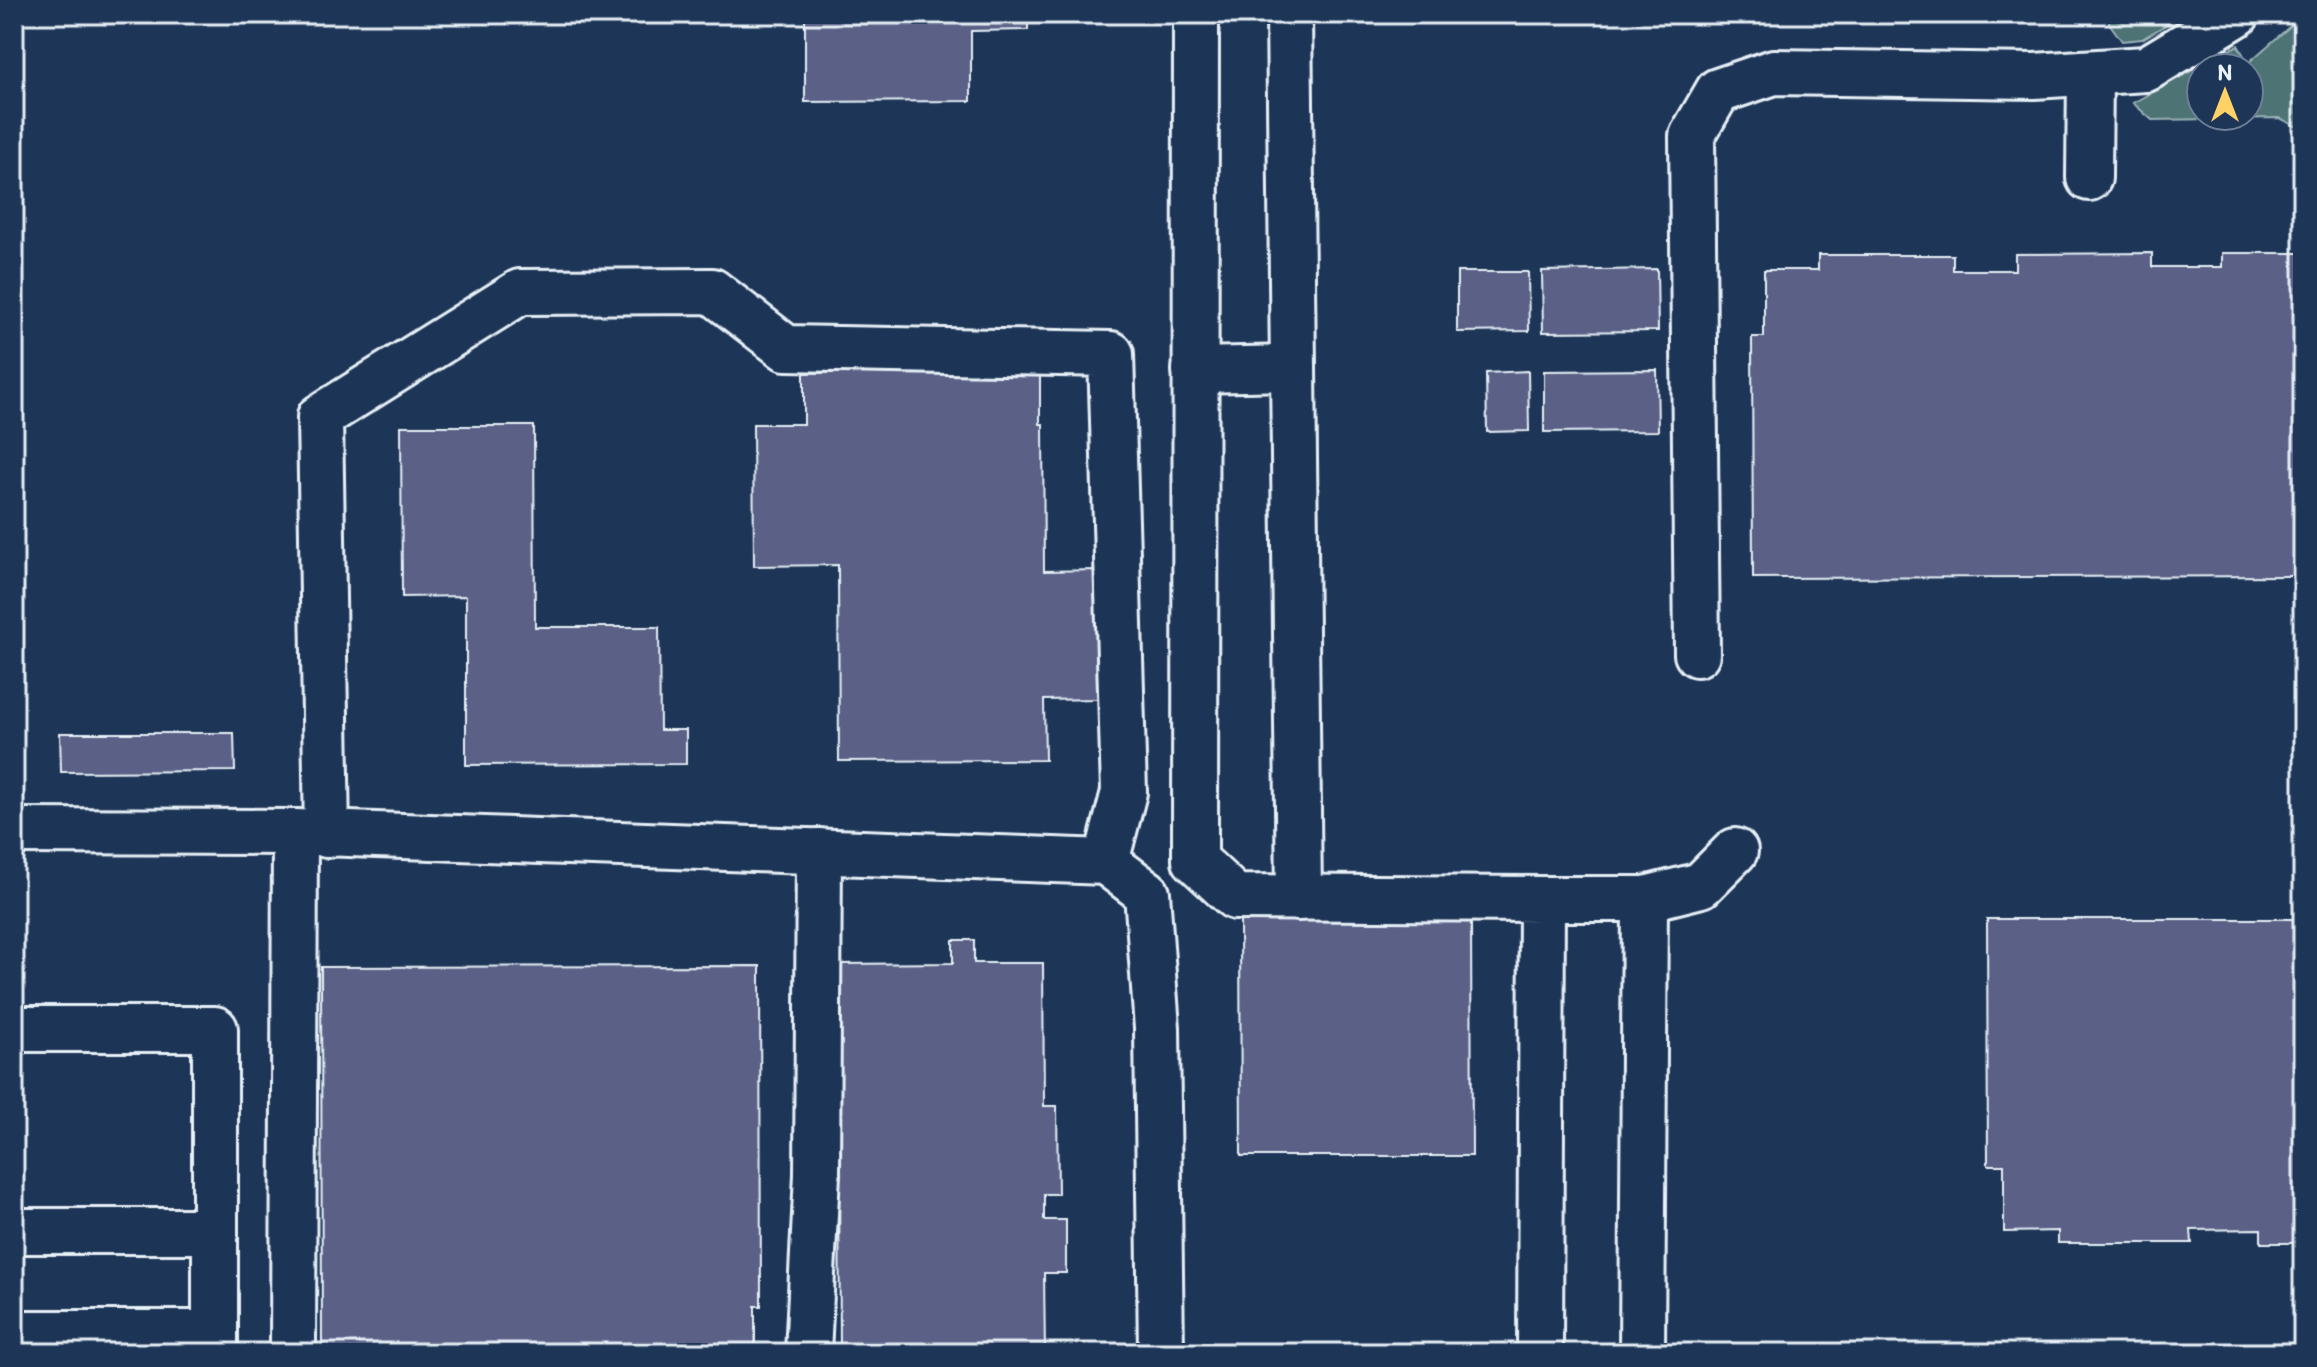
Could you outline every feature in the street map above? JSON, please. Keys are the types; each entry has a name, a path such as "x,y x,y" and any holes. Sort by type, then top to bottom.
{"lane":[{"path":"1196,14 1195,860 1235,897 1645,899 1701,885 1735,851"},
{"path":"1289,14 1299,898"},
{"path":"1697,654 1692,136 1718,91 1774,72 2034,76 2146,69 2237,14"},
{"path":"2089,178 2090,73"},
{"path":"293,1353 311,833 320,417 520,292 712,291 786,348 1111,354 1124,792 1106,862"},
{"path":"1195,370 1293,368"},
{"path":"14,831 311,833 1106,862 1147,893 1157,1028 1161,1353"},
{"path":"808,1353 817,1174 819,851"},
{"path":"1540,1353 1542,899"},
{"path":"1642,1353 1645,899"},
{"path":"14,1029 215,1029 215,1343 14,1333"},
{"path":"14,1231 214,1231"}],"green space":[{"path":"2109,14 2184,14 2142,39 2122,41 2109,23"},
{"path":"2303,15 2303,130 2280,118 2265,118 2265,52 2261,52"},
{"path":"2238,45 2242,52 2225,52"},
{"path":"2185,74 2185,119 2152,120 2133,103"}],"building":[{"path":"805,14 1028,14 1028,30 971,31 971,101 805,102"},
{"path":"2152,253 2152,267 2222,267 2222,253 2303,253 2303,576 1753,578 1752,337 1764,337 1764,270 1818,270 1818,255 1953,255 1953,270 2015,270 2015,254"},
{"path":"1657,269 1658,331 1543,332 1542,271"},
{"path":"1457,272 1528,272 1529,331 1457,332"},
{"path":"1657,370 1658,431 1544,432 1544,371"},
{"path":"1040,371 1044,571 1098,570 1098,699 1044,700 1045,760 839,761 838,565 754,566 753,424 804,424 804,373"},
{"path":"1528,371 1529,431 1487,432 1486,373"},
{"path":"401,426 534,426 535,627 659,627 660,730 686,730 686,764 466,765 466,596 402,597"},
{"path":"60,733 234,733 235,771 61,772"},
{"path":"1471,918 1472,1156 1241,1156 1240,919"},
{"path":"1987,919 2303,919 2303,1243 2261,1243 2261,1229 2191,1230 2192,1243 2058,1243 2058,1231 2004,1232 2004,1165 1988,1165"},
{"path":"953,940 974,940 974,963 1043,963 1044,1106 1057,1106 1058,1194 1044,1194 1044,1220 1066,1220 1066,1273 1044,1273 1045,1353 840,1353 838,964 953,963"},
{"path":"760,966 761,1306 755,1306 755,1353 322,1353 321,967"}]}
